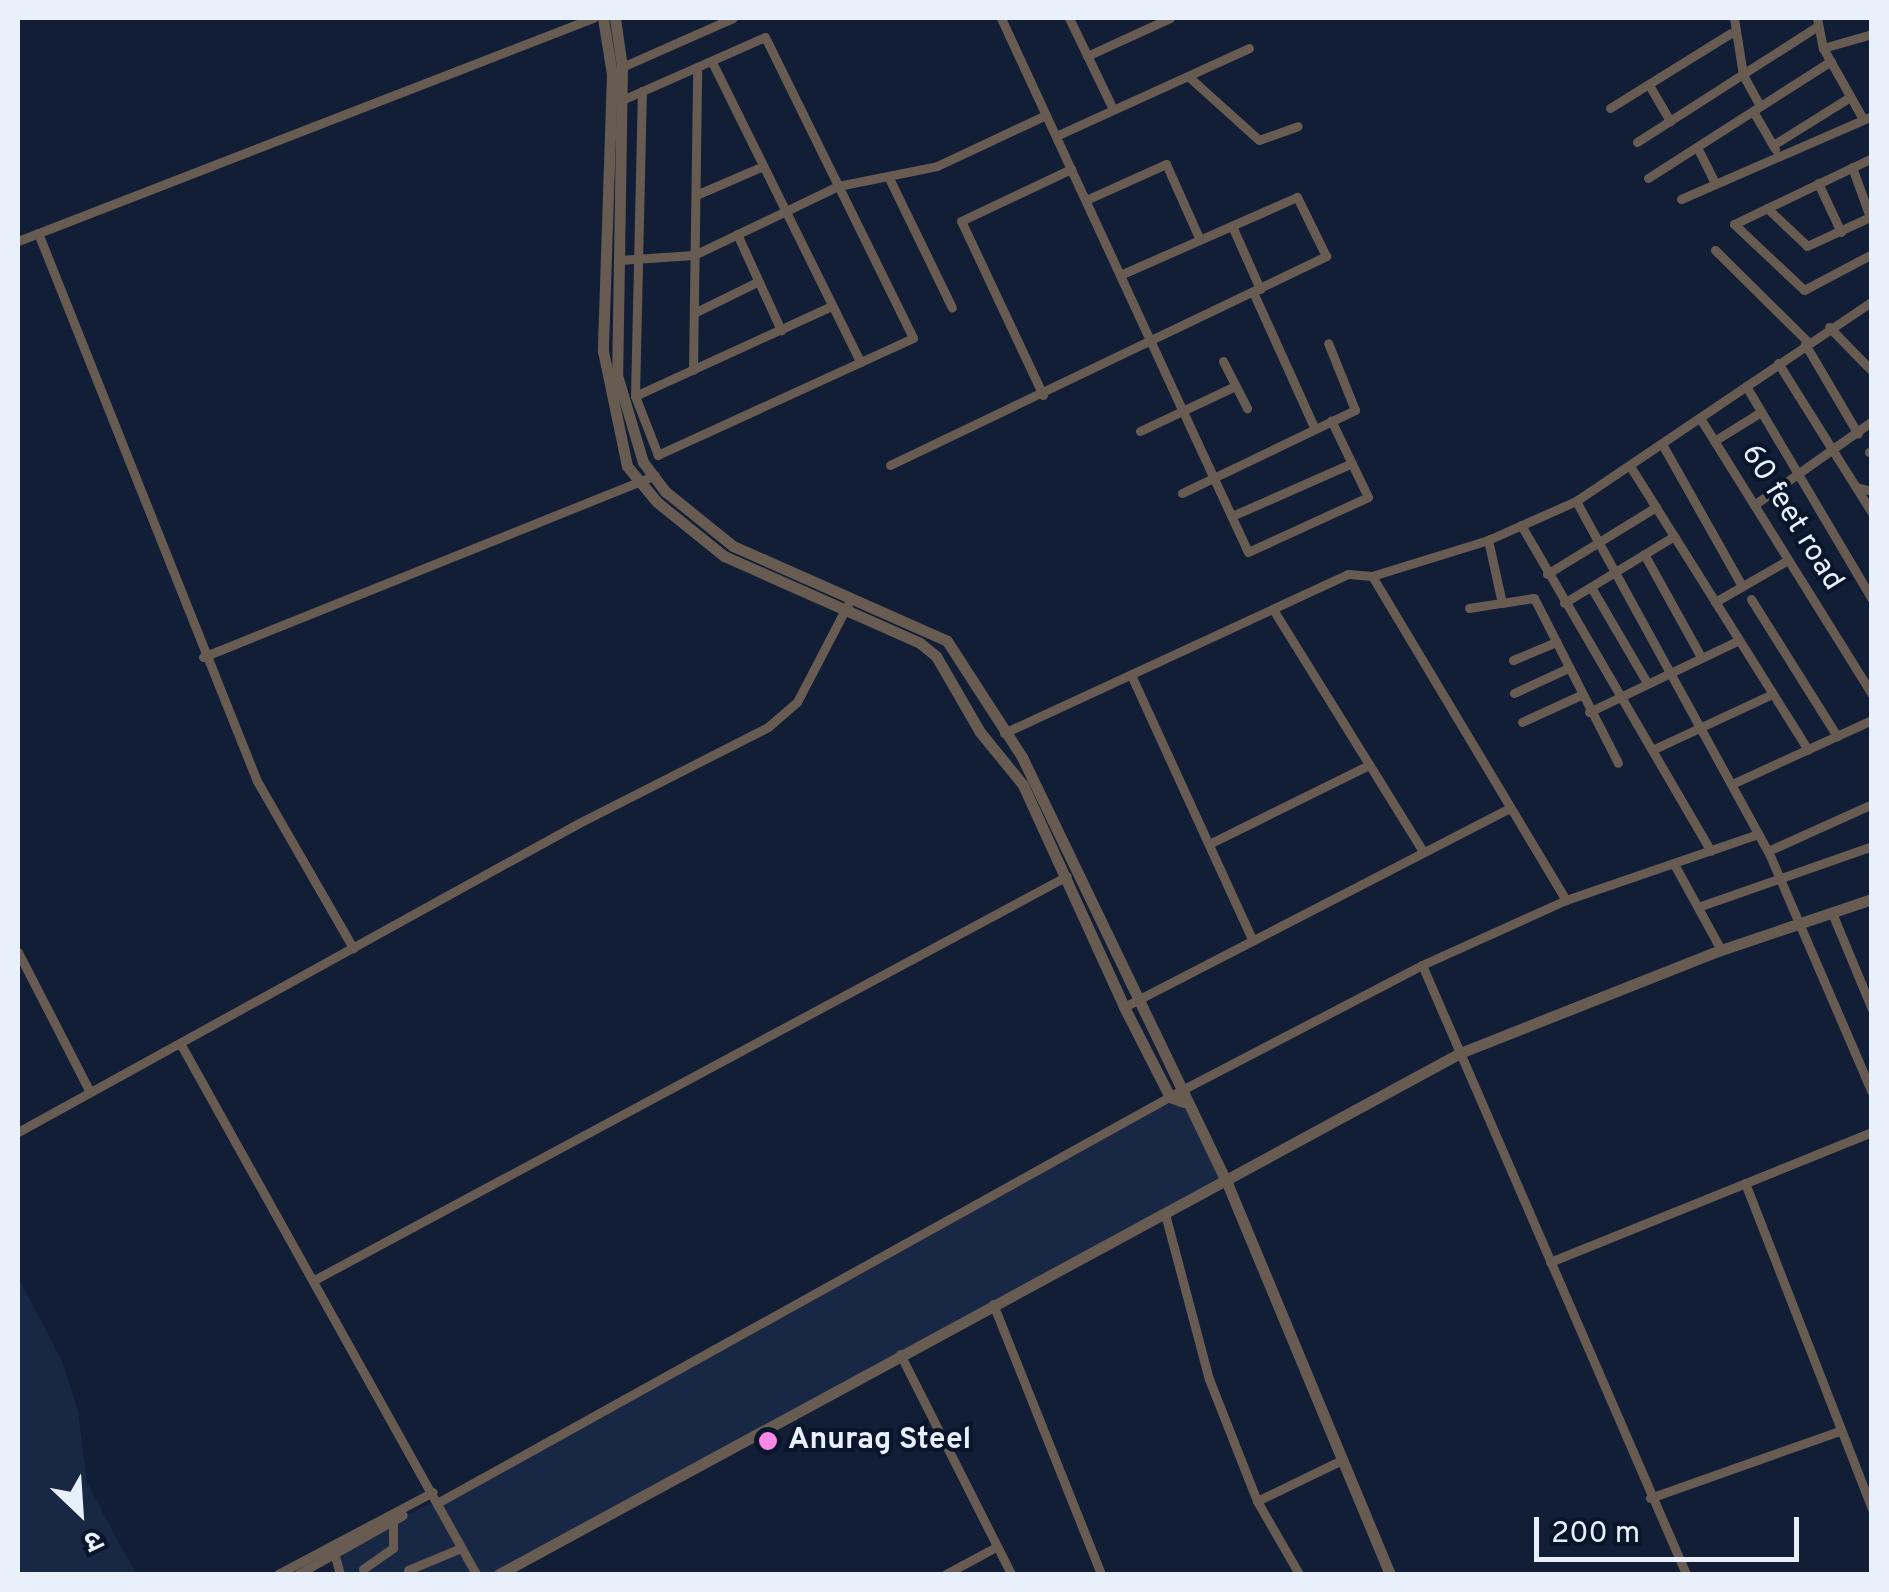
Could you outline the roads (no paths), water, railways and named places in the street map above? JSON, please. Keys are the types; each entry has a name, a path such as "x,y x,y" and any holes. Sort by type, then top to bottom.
{"street":[{"path":"18,241 593,18"},
{"path":"603,18 612,74 603,352 619,445 639,482 724,556 947,641 1004,733 1073,873 1130,1004 1225,1178 1390,1574"},
{"path":"614,18 622,67 616,375 632,436 655,476 733,546 920,642 936,656 980,732 1014,769 1073,873"},
{"path":"622,67 734,18"},
{"path":"1002,18 1248,552 1368,497 1331,420"},
{"path":"1068,18 1113,109"},
{"path":"1087,56 1170,18"},
{"path":"1734,18 1731,33 1743,75 1779,156"},
{"path":"1638,142 1743,75 1816,22 1824,48 1850,97 1867,118 1681,199"},
{"path":"1610,108 1731,33"},
{"path":"1824,48 1872,34"},
{"path":"622,100 642,91 697,70 764,37 912,338 658,455 635,396 642,91"},
{"path":"1056,136 1250,48"},
{"path":"1648,178 1831,61"},
{"path":"712,62 860,362"},
{"path":"692,370 697,70"},
{"path":"1189,77 1260,140 1298,126"},
{"path":"1649,85 1670,121"},
{"path":"1773,144 1850,97"},
{"path":"619,260 694,256 838,186 937,166 1046,115"},
{"path":"1697,146 1715,183"},
{"path":"1872,158 1734,224 1800,289 1814,289 1872,254"},
{"path":"1086,200 1166,164 1200,240"},
{"path":"696,195 763,166"},
{"path":"1767,208 1807,246 1841,232 1871,216 1852,167"},
{"path":"1043,394 961,221 1072,169"},
{"path":"888,178 952,308"},
{"path":"1818,183 1841,232"},
{"path":"890,465 1326,256 1298,198 1120,274"},
{"path":"1232,226 1314,427"},
{"path":"38,233 203,657 256,780 353,948"},
{"path":"737,234 781,330"},
{"path":"1715,250 1806,343 1858,434"},
{"path":"694,314 758,281"},
{"path":"1004,733 1348,574 1372,576 1488,540 1576,500 1872,301"},
{"path":"635,396 832,306"},
{"path":"1829,327 1872,371"},
{"path":"1182,493 1331,420 1356,403 1328,343"},
{"path":"1224,361 1247,408"},
{"path":"1778,363 1872,513"},
{"path":"1140,431 1236,386"},
{"path":"1746,386 1872,599"},
{"path":"1714,441 1761,412"},
{"name":"60 feet road","path":"1700,418 1872,694"},
{"path":"1754,506 1834,453 1872,422"},
{"path":"1662,444 1742,586"},
{"path":"1232,516 1352,463"},
{"path":"1630,466 1808,750"},
{"path":"203,657 655,476"},
{"path":"1856,487 1872,491"},
{"path":"1576,500 1768,851 1872,1092"},
{"path":"1547,574 1656,507"},
{"path":"1521,526 1710,851"},
{"path":"1564,603 1674,536"},
{"path":"1488,540 1502,603"},
{"path":"1644,554 1701,658"},
{"path":"1715,602 1788,560"},
{"path":"1372,576 1566,900"},
{"path":"1590,587 1647,683"},
{"path":"1469,608 1534,598 1556,590"},
{"path":"1534,598 1618,763"},
{"path":"1751,599 1837,736"},
{"path":"18,1132 785,717 848,604"},
{"path":"1274,611 1422,850"},
{"path":"1589,712 1739,640"},
{"path":"1513,660 1556,642"},
{"path":"1514,693 1568,668"},
{"path":"1132,677 1253,941"},
{"path":"1652,750 1772,694"},
{"path":"1522,722 1581,695"},
{"path":"1732,784 1872,720"},
{"path":"1208,844 1369,765"},
{"path":"1768,851 1872,804"},
{"path":"1130,1004 1509,808"},
{"path":"298,1574 396,1516 1422,965 1566,900 1758,834"},
{"path":"1698,906 1872,846"},
{"path":"1674,864 1721,950"},
{"path":"316,1279 1073,873"},
{"path":"499,1574 1460,1053 1721,950 1872,899"},
{"path":"1832,914 1872,1009"},
{"path":"18,952 90,1092"},
{"path":"1422,965 1686,1574"},
{"path":"180,1043 316,1279 476,1574"},
{"path":"1550,1262 1872,1132"},
{"path":"1745,1182 1872,1509"},
{"path":"1164,1214 1209,1379 1257,1502 1299,1574"},
{"path":"993,1304 1100,1574"},
{"path":"900,1354 1012,1574"},
{"path":"1650,1498 1839,1431"},
{"path":"1257,1502 1342,1460"},
{"path":"363,1569 394,1548 396,1516"},
{"path":"946,1574 996,1547"},
{"path":"408,1570 461,1548"},
{"path":"278,1574 332,1551"},
{"path":"332,1551 340,1574"}],"place":[{"name":"Anurag Steel","path":"768,1441"}]}
